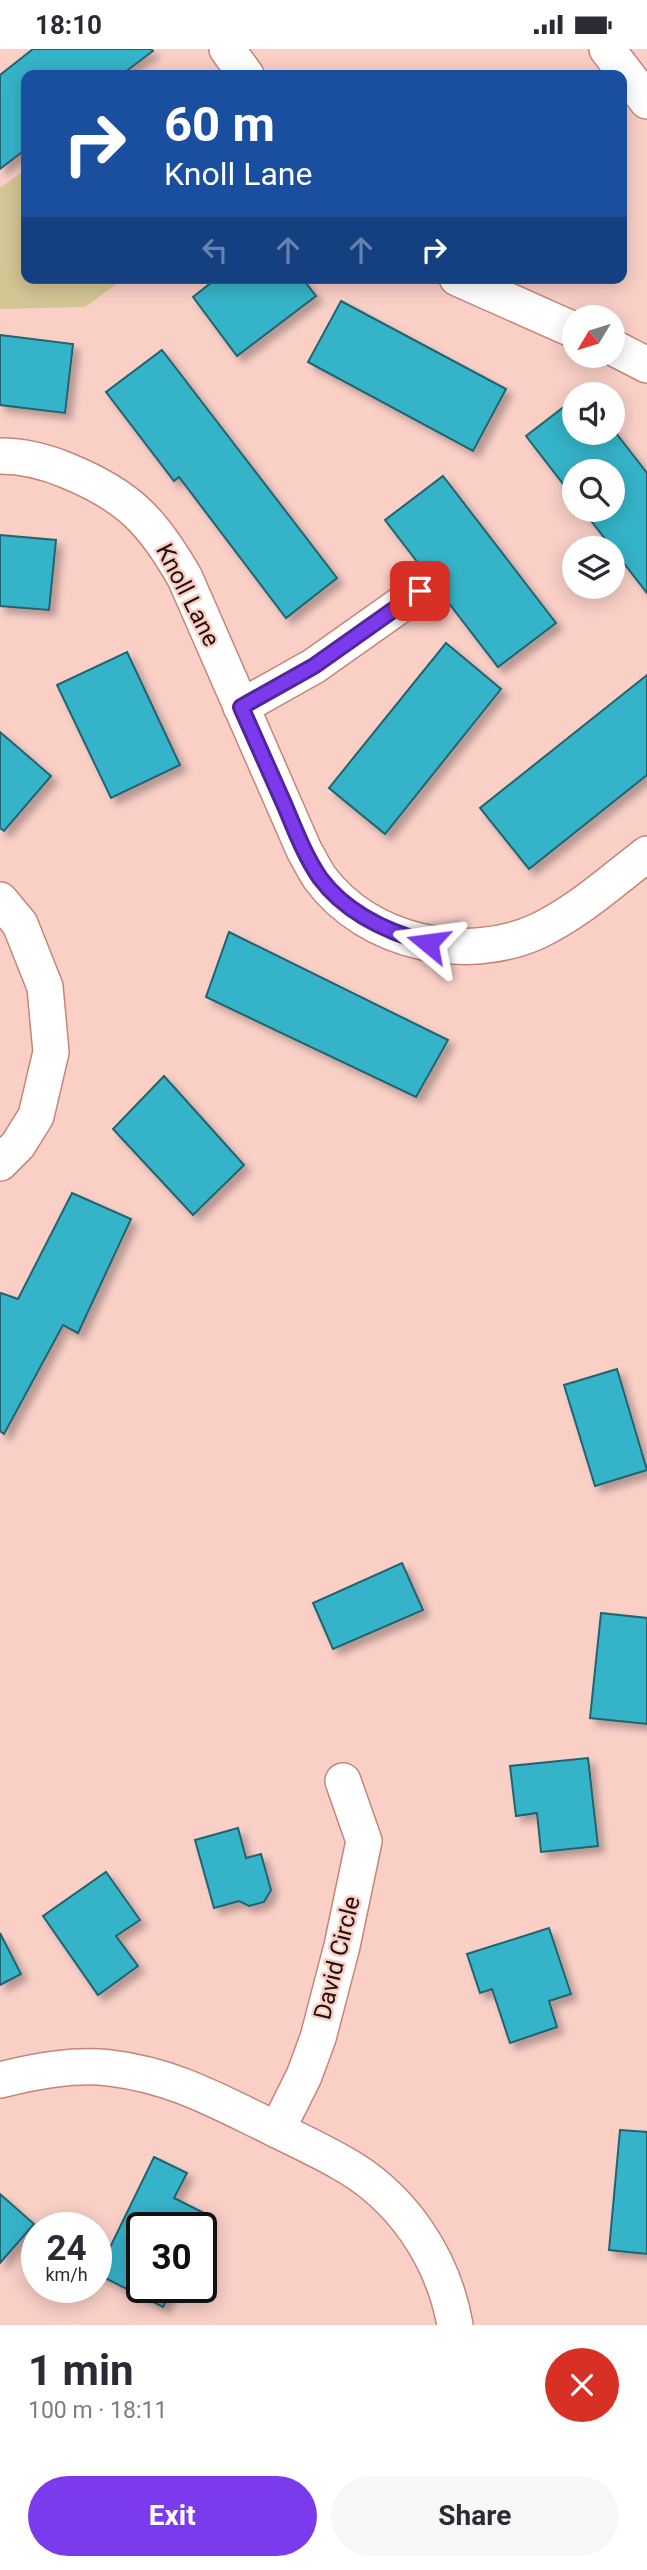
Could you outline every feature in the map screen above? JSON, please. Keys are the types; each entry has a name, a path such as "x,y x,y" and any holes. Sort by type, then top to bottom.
{"street":[{"path":"227,49 242,70"},
{"path":"607,49 623,70"},
{"path":"627,75 647,101"},
{"path":"470,284 562,325"},
{"path":"625,354 647,365"},
{"name":"Knoll Lane","path":"0,456 16,456 55,466 96,482 123,498 167,545 185,578 304,850 321,879 369,921 399,936 428,943 460,947 496,945 536,932 568,915 647,855"},
{"path":"241,707 314,666 420,591"},
{"path":"0,900 20,925 45,986 51,1052 36,1116 18,1145 0,1163"},
{"name":"David Circle","path":"276,2130 304,2076 318,2038 342,1946 364,1841 343,1781"},
{"path":"0,2080 32,2072 71,2067 109,2068 130,2072 189,2087 342,2162 395,2204 423,2238 451,2303 455,2325"}],"shaded area":[{"path":"21,173 21,284 117,284 85,307 0,309 0,188"}],"building":[{"path":"33,49 153,51 128,70 21,70 21,153 0,169 0,75"},
{"path":"209,284 307,284 316,296 237,356 193,297"},
{"path":"341,301 506,389 473,451 308,362"},
{"path":"0,335 73,344 65,413 0,405"},
{"path":"162,350 337,578 286,618 179,477 174,481 106,392"},
{"path":"562,408 562,445 625,445 647,473 647,593 625,565 625,536 603,536 592,522 625,522 625,459 562,459 562,482 526,436"},
{"path":"443,476 556,623 498,667 385,520"},
{"path":"0,535 56,540 49,610 0,606"},
{"path":"446,643 501,689 385,834 329,788"},
{"path":"127,652 180,765 111,798 57,685"},
{"path":"647,675 647,775 529,869 480,808"},
{"path":"0,732 51,776 4,831 0,828"},
{"path":"229,932 448,1040 416,1097 206,997"},
{"path":"164,1076 244,1165 193,1215 113,1129"},
{"path":"72,1193 131,1219 78,1333 63,1325 4,1434 0,1431 0,1295 1,1293 18,1299"},
{"path":"617,1369 647,1470 595,1486 564,1385"},
{"path":"402,1563 423,1610 333,1649 313,1603"},
{"path":"601,1613 647,1618 647,1724 590,1718"},
{"path":"588,1758 598,1846 541,1852 537,1813 516,1816 510,1766"},
{"path":"238,1828 246,1858 261,1854 271,1890 264,1902 249,1906 239,1901 214,1908 195,1840"},
{"path":"106,1872 140,1920 116,1936 138,1966 98,1995 43,1916"},
{"path":"549,1928 571,1994 549,2001 557,2027 510,2043 492,1989 480,1993 467,1954"},
{"path":"0,1933 21,1974 0,1985"},
{"path":"620,2130 647,2132 647,2254 609,2250"},
{"path":"154,2157 187,2173 174,2198 202,2212 127,2212"},
{"path":"0,2194 21,2213 21,2239 0,2263"},
{"path":"126,2214 126,2288 112,2282 112,2243"}],"route":[{"path":"420,591 314,666 241,707 304,850 321,879 369,921 399,936 428,943"}]}
